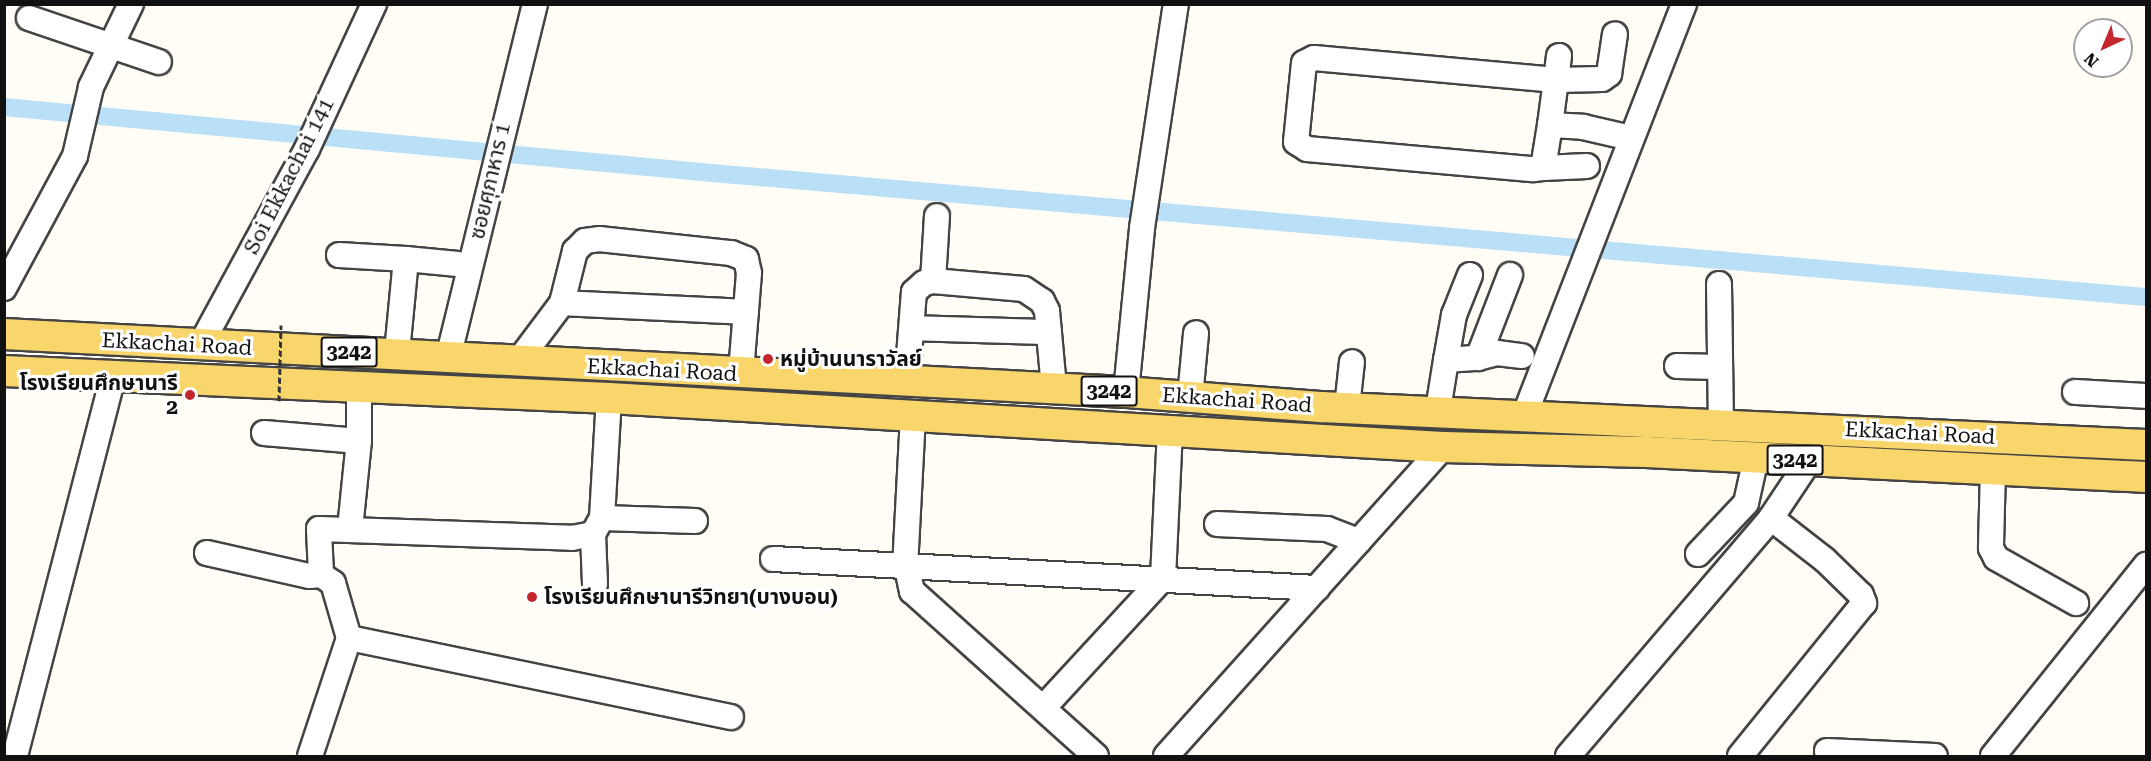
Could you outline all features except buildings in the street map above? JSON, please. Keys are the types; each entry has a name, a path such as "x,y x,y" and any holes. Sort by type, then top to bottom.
{"main road":[{"name":"Ekkachai Road","path":"4,334 200,346 397,353 517,363 1054,388 1347,407 1720,422 2146,445"},
{"name":"Ekkachai Road","path":"4,371 609,398 1443,447 1756,458 2146,477"},
{"path":"1443,447 1448,410"}],"street":[{"path":"4,288 75,156 80,126 92,87 131,4"},
{"name":"Soi Ekkachai 141","path":"200,346 307,149 327,101 374,4"},
{"name":"ซอยศุภาหาร 1","path":"448,358 498,157 505,113 535,4"},
{"path":"1126,392 1142,228 1176,4"},
{"path":"1525,414 1684,4"},
{"path":"29,18 159,62"},
{"path":"1587,166 1543,168 1306,149 1296,142 1304,63 1314,58 1556,80 1607,77 1615,33"},
{"path":"1543,168 1558,56"},
{"path":"1550,124 1631,138"},
{"path":"933,281 937,216"},
{"path":"517,363 562,303 575,251 585,241 599,239 731,254 746,258 749,273 741,373"},
{"path":"339,255 458,264"},
{"path":"397,353 406,259"},
{"path":"1448,410 1446,360 1454,315 1470,275"},
{"path":"1478,358 1510,275"},
{"path":"907,382 914,292 924,283 933,281 1024,289 1042,301 1049,332 1054,388"},
{"path":"1719,284 1720,422"},
{"path":"562,303 746,312"},
{"path":"912,328 1049,332"},
{"path":"1190,397 1196,333"},
{"path":"1446,360 1478,358 1497,353 1522,356"},
{"path":"1347,407 1352,363"},
{"path":"1677,366 1719,367"},
{"path":"15,756 113,376"},
{"path":"350,529 359,441 359,388"},
{"path":"2075,392 2146,396"},
{"path":"595,584 609,398"},
{"path":"913,415 906,568 912,591 1096,756"},
{"path":"1044,707 1163,578 1170,430"},
{"path":"264,433 359,441"},
{"path":"1166,756 1443,447"},
{"path":"1698,554 1746,503 1756,458"},
{"path":"1568,756 1771,518 1809,461"},
{"path":"1993,469 1991,548 1996,558 2076,603"},
{"path":"1740,756 1864,603 1862,595 1825,560 1771,518"},
{"path":"321,575 316,531 322,526 572,538 598,526 695,521"},
{"path":"1217,524 1327,529 1359,541"},
{"path":"207,553 309,576 321,575 333,583 349,638 310,756"},
{"path":"773,559 906,568 1163,578 1317,588"},
{"path":"1993,756 2146,565"},
{"path":"349,638 731,717"},
{"path":"1827,751 1935,756"}],"path":[{"path":"279,401 281,325"}],"waterway":[{"path":"4,107 712,173 2146,297"}],"place":[{"name":"หมู่บ้านนาราวัลย์","path":"768,359"},
{"name":"โรงเรียนศึกษานารี 2","path":"190,395"},
{"name":"โรงเรียนศึกษานารีวิทยา(บางบอน)","path":"532,597"}]}
